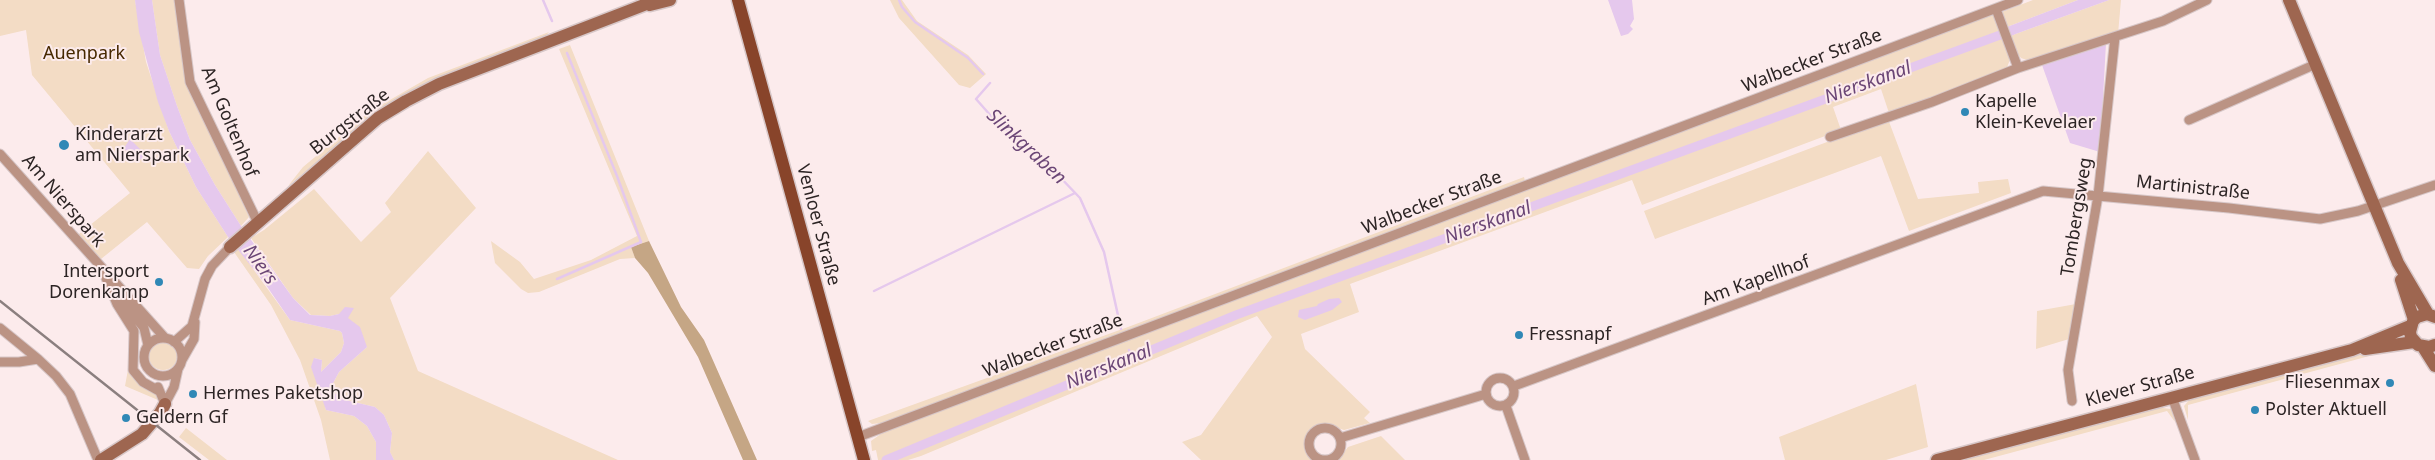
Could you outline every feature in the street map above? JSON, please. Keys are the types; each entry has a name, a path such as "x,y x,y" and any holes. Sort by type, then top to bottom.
{"main road":[{"name":"Burgstraße","path":"230,247 378,118 406,101 439,84 657,0"},
{"name":"Burgstraße","path":"640,8 670,0"},
{"name":"Venloer Straße","path":"738,0 864,460"},
{"path":"2289,0 2398,263 2412,323 2410,332 2424,345 2435,366"},
{"path":"2398,263 2431,316"},
{"name":"Klever Straße","path":"1937,460 2352,350 2412,323 2422,315 2431,316"},
{"name":"Klever Straße","path":"2352,350 2424,345"},
{"name":"Burgstraße","path":"100,460 142,434 160,414 165,404"}],"street":[{"name":"Am Goltenhof","path":"179,0 190,82 255,226"},
{"name":"Walbecker Straße","path":"858,437 2018,0"},
{"path":"1830,137 1932,102 2018,68 2163,21 2207,0"},
{"path":"1996,9 2018,68"},
{"name":"Tombergsweg","path":"2072,401 2068,370 2098,196 2115,37"},
{"path":"2189,120 2316,64"},
{"name":"Am Nierspark","path":"0,154 102,270 113,279 165,338"},
{"name":"Martinistraße","path":"2008,203 2043,191 2229,208 2320,219 2358,211 2435,185"},
{"name":"Am Kapellhof","path":"1514,386 2008,203"},
{"name":"Burgstraße","path":"174,342 189,330 196,314 205,279 212,266 230,247"},
{"name":"Am Nierspark","path":"102,270 116,304 134,331 133,370 144,382 160,391"},
{"name":"Am Nierspark","path":"108,286 144,328 148,345"},
{"name":"Burgstraße","path":"165,404 174,387 180,365 194,339 196,314"},
{"path":"0,328 38,359 56,376 70,394 100,460"},
{"path":"165,338 174,342 181,351 180,365 167,376 155,374 146,367 144,356 148,345 153,341 165,338"},
{"path":"0,362 38,359"},
{"path":"155,374 165,404"},
{"path":"1496,378 1506,379 1514,386 1514,398 1506,406 1495,406 1486,394 1488,384 1496,378"},
{"path":"1340,438 1486,394"},
{"path":"2172,397 2195,460"},
{"path":"1506,406 1525,460"}],"green space":[{"name":"Auenpark","path":"0,0 135,0 146,62 169,131 196,187 228,237 208,256 199,269 187,268 147,222 96,263 74,238 130,193 32,75 26,30 0,36"},
{"path":"152,0 175,0 187,83 249,217 241,226 190,140 160,55"},
{"path":"890,0 902,0 917,21 968,55 986,74 970,88 959,85 899,18"},
{"path":"2033,0 2078,0 2007,27 2002,12"},
{"path":"2109,0 2121,0 2118,34 2107,35 2027,60 2021,58 2017,53 2010,36"},
{"path":"1995,14 2011,57 2006,70 1932,100 1889,113 1881,89 1833,107 1841,130 1642,205 1632,180 1350,284 1359,312 1301,334 1305,349 1370,412 1364,418 1370,423 1344,430 1326,424 1314,427 1305,442 1306,450 1313,460 1201,460 1182,442 1201,435 1272,337 1257,316 921,456 908,460 878,460 876,450 872,451 871,441 885,431"},
{"path":"549,32 543,39 430,81 374,114 288,186 303,167 369,112 428,78"},
{"path":"570,45 649,241 631,247 635,258 620,259 539,292 528,293 521,289 495,263 491,241 520,262 534,279 591,260 637,236 559,49"},
{"path":"1888,119 1918,199 1979,193 1978,182 2008,179 2011,193 1909,231 1881,156 1655,239 1644,211"},
{"path":"428,151 476,208 390,298 418,371 618,460 394,460 390,452 392,433 384,415 375,407 345,400 333,392 331,387 339,372 367,347 339,314 330,316 311,315 293,298 251,238 264,230 314,189 361,242 391,212 385,203"},
{"path":"1524,177 1525,181 881,423 872,424 868,421 1128,327"},
{"path":"238,248 290,320 342,333 344,343 341,352 321,372 322,360 314,358 326,410 354,416 367,426 376,442 376,460 330,460 321,420 300,360 271,305 234,252"},
{"path":"2076,304 2069,339 2036,349 2037,311"},
{"path":"163,342 173,346 177,356 173,366 163,370 153,366 149,356 153,346"},
{"path":"2395,345 2410,345 2188,405 2188,420 2184,406 2191,398"},
{"path":"129,364 133,378 155,392 158,400 125,386"},
{"path":"1916,384 1928,447 1886,460 1785,460 1779,437"},
{"path":"2154,407 2171,409 2175,422 2167,411 1984,460 1959,460"},
{"path":"186,428 227,460 209,460 179,437"},
{"path":"1381,436 1405,460 1338,460 1348,447"}],"shaded area":[{"path":"649,241 681,307 704,340 757,460 743,460 698,357 648,273 635,258 631,247"}],"water":[{"name":"Niers","path":"135,0 152,0 160,55 190,140 241,226 293,298 310,315 330,316 339,314 345,307 354,308 348,318 360,327 367,347 339,372 331,387 333,392 345,400 375,407 384,415 392,433 390,452 394,460 376,460 376,442 367,426 354,416 326,410 311,367 314,358 322,360 321,372 341,352 344,343 342,333 290,320 266,285 228,237 196,187 169,131 158,102 139,32"},
{"path":"1608,0 1632,0 1634,19 1630,26 1633,29 1628,34 1621,36"},
{"path":"2078,0 2109,0 2010,36 2007,27"},
{"path":"2106,43 2100,152 2070,143 2042,65"},
{"path":"130,139 144,153 143,158 138,161 132,161 124,148"},
{"path":"1339,298 1342,302 1332,310 1305,320 1298,317 1299,310 1317,306 1329,299"}],"waterway":[{"path":"543,0 552,21"},
{"path":"899,0 902,7 915,22 968,58 983,74"},
{"name":"Nierskanal","path":"886,460 1236,315 2011,31"},
{"path":"557,279 641,242 617,176 567,53"},
{"name":"Slinkgraben","path":"990,83 976,99 999,125 1035,151 1080,198 1104,252 1121,329"},
{"path":"874,291 1075,193"},
{"path":"1129,350 1132,357"}],"railway":[{"path":"0,301 200,460"}],"place":[{"name":"Kapelle Klein-Kevelaer","path":"1965,112"},
{"name":"Kinderarzt am Nierspark","path":"64,145"},
{"name":"Intersport Dorenkamp","path":"159,282"},
{"name":"Fressnapf","path":"1519,335"},
{"name":"Fliesenmax","path":"2390,383"},
{"name":"Hermes Paketshop","path":"193,394"},
{"name":"Polster Aktuell","path":"2255,410"},
{"name":"Geldern Gf","path":"126,418"}]}
